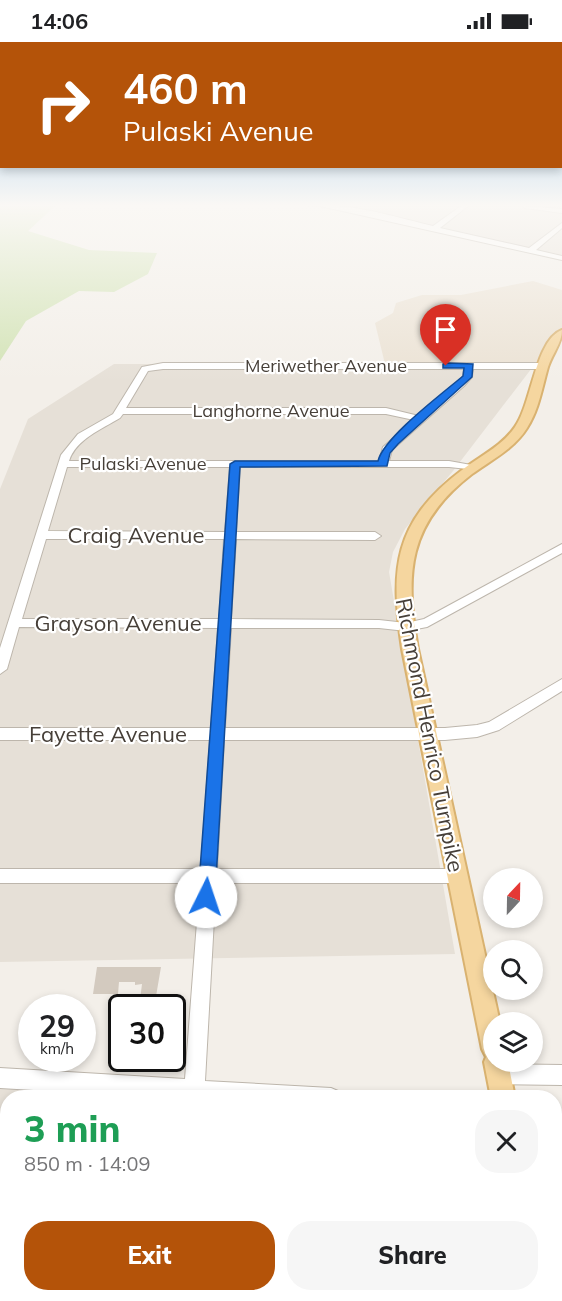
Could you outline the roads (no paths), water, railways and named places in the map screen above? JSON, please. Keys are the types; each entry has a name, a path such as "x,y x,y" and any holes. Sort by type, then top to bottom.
{"main road":[{"name":"Richmond Henrico Turnpike","path":"486,1012 406,627 402,577 410,541 434,502 473,468 506,444 521,428 535,399 542,366 550,348 562,333"},
{"path":"498,1072 501,1090"}],"street":[{"path":"383,464 387,449 465,380 469,366"},
{"name":"Meriwether Avenue","path":"121,411 141,372 147,368 542,366"},
{"path":"0,669 66,455 75,442 85,434 114,418 121,411"},
{"name":"Langhorne Avenue","path":"121,411 386,411 421,419"},
{"name":"Pulaski Avenue","path":"64,464 449,464 473,468"},
{"path":"194,1090 235,464"},
{"name":"Craig Avenue","path":"41,535 375,536"},
{"name":"Grayson Avenue","path":"14,623 379,624 406,627 427,623 562,548"},
{"name":"Fayette Avenue","path":"0,734 445,734 488,729 519,713 562,684"},
{"path":"0,876 457,876"},
{"path":"534,1072 562,1075"},
{"path":"0,1078 146,1090"}]}
